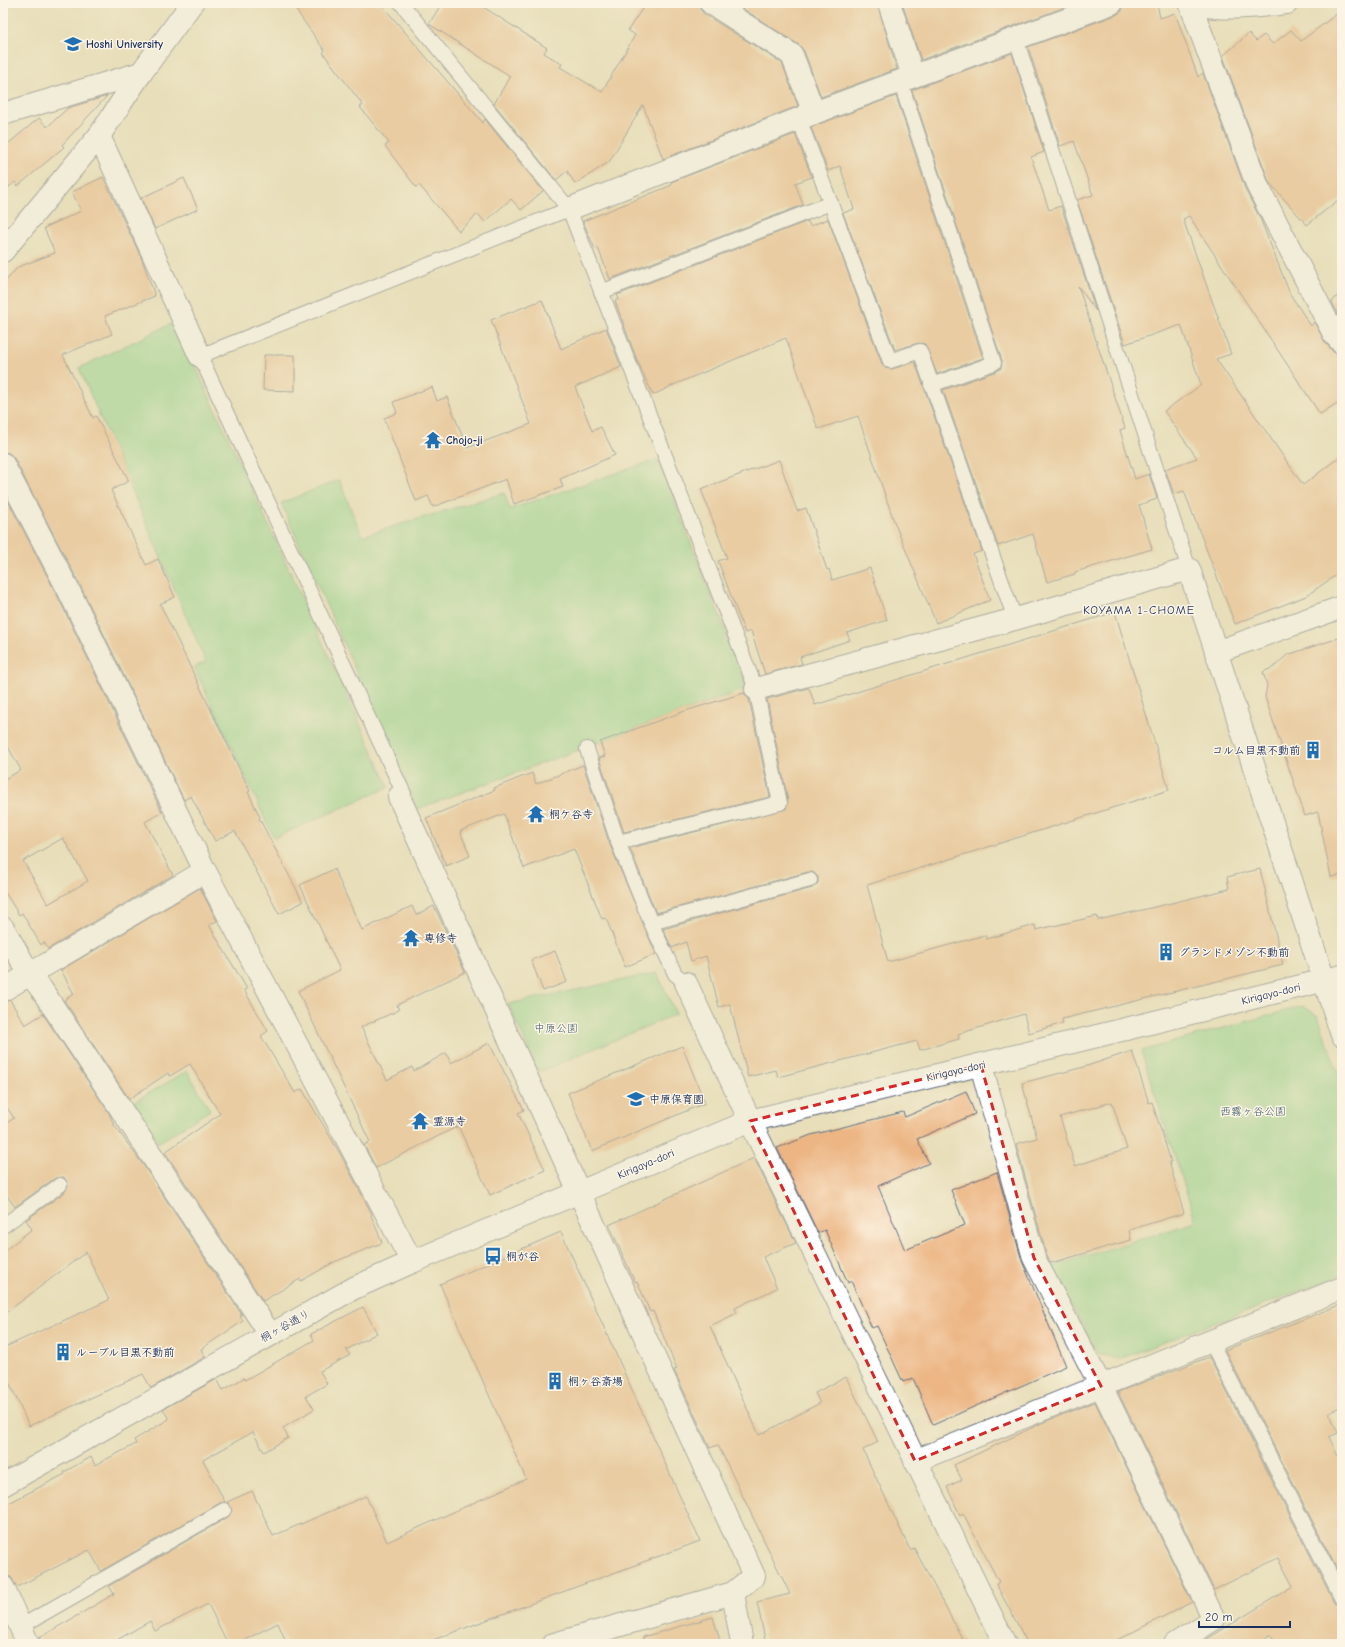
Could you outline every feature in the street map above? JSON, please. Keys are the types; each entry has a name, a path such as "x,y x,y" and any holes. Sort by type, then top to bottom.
{"street":[{"path":"3,251 99,136 141,73 192,3"},
{"path":"711,3 792,55 806,116"},
{"path":"889,3 907,78"},
{"path":"569,209 806,116 1112,3"},
{"path":"1191,3 1210,8 1243,8 1287,3"},
{"path":"1191,3 1258,187 1334,334 1342,343"},
{"path":"3,114 141,73"},
{"path":"99,136 200,356"},
{"path":"3,464 69,591 205,871 412,1262"},
{"path":"756,689 1015,619 1189,569 1216,652 1333,978 1342,1035"},
{"path":"1216,652 1342,607"},
{"path":"399,797 754,1576 733,1593 554,1644"},
{"path":"3,990 29,973 205,871"},
{"path":"3,928 29,973 42,990 270,1334"},
{"name":"Kirigaya-dori","path":"578,1192 750,1121 1333,978"},
{"path":"686,983 750,1121 915,1461 1006,1644"},
{"path":"982,1065 1034,1258 1101,1386 1214,1619 1176,1644"},
{"name":"桐ヶ谷通り","path":"3,1485 354,1288 578,1192"},
{"path":"915,1461 1342,1288"},
{"path":"3,1587 24,1636"},
{"path":"733,1593 742,1644"}],"lane":[{"path":"401,3 569,209 756,689 780,803 618,842"},
{"path":"1016,39 1189,569"},
{"path":"907,78 994,363 931,385"},
{"path":"806,116 830,203 890,361 920,352 1015,619"},
{"path":"601,292 830,203"},
{"path":"399,797 404,794 200,356 569,209"},
{"path":"586,749 618,842 652,923 675,974 686,983"},
{"path":"652,923 810,880"},
{"path":"3,1226 60,1185"},
{"path":"1211,1342 1342,1598"},
{"path":"24,1636 224,1510"}],"highlighted area":[{"path":"981,1065 1034,1258 1101,1386 915,1461 750,1121"}],"green space":[{"path":"175,322 389,787 274,838 194,667 206,662 79,368"},
{"path":"658,459 748,688 417,809 281,503 339,480 362,536 504,493 510,509"},
{"name":"中原公園","path":"657,973 676,1014 539,1072 508,1004"},
{"name":"西霧ヶ谷公園","path":"1303,1006 1318,1016 1342,1084 1342,1275 1119,1359 1098,1354 1050,1267 1196,1222 1141,1051"},
{"path":"187,1071 210,1110 158,1143 132,1103"}],"building":[{"path":"291,3 380,3 483,123 485,119 543,191 521,210 511,199 485,222 478,214 459,231 419,185 416,187 385,146 389,143 360,107 363,105 323,53 325,51"},
{"path":"442,3 477,3 547,48 544,53 562,64 560,67 602,92 635,35 628,30 646,3 699,3 700,9 704,14 782,63 798,106 663,159 643,105 609,162 575,184 567,171 556,180 494,104 510,76 429,24"},
{"path":"734,3 877,3 897,69 821,97 804,51 799,45"},
{"path":"902,3 1076,3 921,60"},
{"path":"1124,3 1157,3 1160,18 1175,13 1198,77 1203,73 1246,191 1260,218 1290,294 1311,326 1314,322 1325,342 1333,352 1342,355 1342,400 1320,414 1189,216 1183,219 1231,354 1216,359 1303,485 1342,455 1342,571 1306,596 1235,624 1184,491 1174,494 1165,469 1197,458 1164,411 1201,385 1181,325 1125,344 1077,200 1093,195 1074,141 1060,146 1028,47 1116,15 1122,11"},
{"path":"1342,10 1342,197 1307,225 1269,182 1223,56 1249,33 1256,41 1264,35 1273,44 1291,30 1301,41"},
{"path":"1012,53 1044,152 1031,157 1049,210 1061,206 1096,311 1078,286 1125,428 1120,430 1135,479 1149,474 1157,499 1139,505 1152,549 1047,582 1033,534 998,546 943,390 997,371 1001,368 1002,361 912,90"},
{"path":"107,96 62,145 64,147 18,186 15,182 3,192 3,148 39,118 47,127 68,108"},
{"path":"896,96 983,358 937,374 925,344 918,343 895,350 843,213 854,209 840,166 828,171 811,127"},
{"path":"795,134 812,177 795,183 803,205 610,279 598,248 595,249 583,221 672,185 671,182"},
{"path":"103,177 141,257 155,296 105,316 112,334 63,355 93,418 96,416 129,481 111,490 146,565 158,559 175,597 160,604 250,791 248,792 260,817 259,818 303,902 279,914 235,831 215,841 191,796 184,800 80,585 14,458 9,453 3,452 3,284 18,267 55,253 44,228 81,211 72,192"},
{"path":"184,178 198,209 155,229 141,198"},
{"path":"828,219 882,364 885,368 892,369 915,362 982,551 973,554 990,600 936,623 895,524 858,416 818,429 786,338 653,395 637,360 615,301 619,299 617,295 808,221 810,226"},
{"path":"1342,290 1342,322 1332,302"},
{"path":"542,300 561,349 606,328 621,367 575,387 592,431 601,427 615,455 560,479 563,487 514,504 506,479 433,507 428,496 416,501 384,418 397,413 393,402 432,387 437,401 447,397 467,448 531,424 491,320"},
{"path":"264,355 295,355 295,391 263,390"},
{"path":"779,460 797,511 806,508 827,570 829,569 832,580 870,568 887,620 847,633 850,640 800,657 802,664 765,674 751,631 745,633 718,561 727,558 701,489"},
{"path":"3,491 58,597 162,812 145,822 173,875 48,949 44,942 41,945 22,913 19,915 3,889 3,780 21,770 3,738","holes":["63,838 88,881 48,904 23,861"]},
{"path":"1115,612 1169,790 867,885 888,962 985,935 986,939 1035,925 1036,930 1097,916 1098,920 1229,889 1227,877 1260,869 1283,965 1062,1019 1063,1023 1029,1033 1024,1014 958,1034 959,1039 920,1050 917,1041 778,1077 776,1070 748,1077 730,1004 719,1007 706,956 691,961 686,942 672,948 663,929 812,888 818,883 818,877 813,872 808,872 656,913 630,848 786,809 788,801 767,699 809,688 815,705"},
{"name":"コルム目黒不動前","path":"1342,637 1342,875 1331,877 1318,812 1305,816 1265,697 1267,685 1263,672 1274,667 1287,655"},
{"path":"744,693 749,699 770,797 624,832 599,758 605,756 600,742 685,711"},
{"path":"583,765 610,845 656,954 625,967 606,918 602,919 574,849 524,868 504,814 460,831 470,856 446,866 426,818 532,773 536,784"},
{"path":"334,869 362,930 412,906 416,915 434,906 465,972 397,1005 399,1010 361,1027 387,1080 412,1067 414,1071 446,1053 451,1063 489,1043 524,1110 518,1113 545,1170 490,1195 459,1128 456,1127 376,1168 364,1145 370,1142 298,991 340,970 300,885"},
{"path":"200,888 217,921 209,925 247,989 244,990 268,1031 261,1036 295,1093 302,1089 342,1157 372,1214 371,1215 382,1243 334,1262 301,1281 300,1279 263,1301 165,1152 220,1114 190,1064 170,1076 168,1073 129,1099 64,1000 74,994 61,970"},
{"path":"555,951 567,982 543,991 531,960"},
{"path":"10,1000 25,1025 43,1014 109,1113 114,1125 144,1166 242,1315 240,1316 243,1321 201,1349 205,1357 151,1388 143,1374 29,1426 3,1369 3,1348 109,1300 86,1252 3,1315 3,1252 32,1229 26,1220 65,1192 68,1185 64,1177 55,1178 15,1207 3,1190 3,1126 14,1118 3,1102 3,1002"},
{"path":"682,1046 705,1103 592,1151 568,1093"},
{"path":"1132,1051 1149,1103 1152,1102 1171,1162 1169,1162 1184,1213 1129,1230 1131,1240 1051,1263 1046,1253 1016,1144 1037,1138 1022,1083 1084,1067","holes":["1112,1102 1127,1149 1075,1166 1060,1117"]},
{"path":"966,1091 975,1114 917,1139 929,1163 878,1186 905,1250 965,1225 951,1190 997,1172 1022,1261 1066,1366 933,1425 913,1378 903,1382 877,1326 872,1328 851,1281 848,1283 825,1230 818,1233 777,1148 811,1135 903,1112 905,1117"},
{"path":"754,1158 796,1243 763,1257 777,1288 735,1308 737,1313 710,1326 759,1435 820,1403 815,1393 846,1377 878,1442 863,1450 910,1550 914,1548 965,1644 766,1644 757,1602 790,1594 718,1445 710,1448 674,1370 677,1369 653,1311 650,1312 637,1281 635,1282 609,1225"},
{"name":"桐ヶ谷斎場","path":"561,1232 700,1541 422,1644 287,1644 278,1623 236,1644 228,1644 208,1604 155,1631 150,1621 110,1644 40,1644 39,1638 114,1594 109,1586 228,1517 232,1510 227,1502 252,1491 273,1536 366,1496 387,1542 526,1479 440,1284"},
{"path":"1342,1304 1342,1406 1329,1412 1338,1433 1329,1437 1342,1465 1342,1579 1225,1350"},
{"path":"363,1307 377,1333 346,1350 350,1355 320,1371 327,1384 306,1396 314,1409 283,1428 288,1438 264,1452 253,1432 203,1460 225,1502 220,1503 101,1571 89,1550 17,1587 11,1577 3,1575 3,1506 65,1474 64,1472 91,1457 95,1465 136,1444 134,1440 169,1419 163,1409 217,1379 223,1390 244,1378 245,1380 314,1340 311,1334"},
{"path":"1209,1357 1334,1602 1342,1606 1342,1644 1277,1644 1270,1635 1255,1644 1199,1644 1293,1586 1278,1558 1214,1590 1118,1392"},
{"path":"1095,1402 1192,1602 1109,1644 1028,1644 996,1584 999,1582 963,1513 960,1515 947,1487 962,1480 954,1465 1044,1422"},
{"path":"713,1617 721,1644 644,1644 643,1637"}],"place":[{"name":"Hoshi University","path":"73,44"},
{"name":"Chojo-ji","path":"433,440"},
{"name":"コルム目黒不動前","path":"1313,750"},
{"name":"桐ケ谷寺","path":"536,814"},
{"name":"専修寺","path":"411,938"},
{"name":"グランドメゾン不動前","path":"1166,952"},
{"name":"中原保育園","path":"636,1099"},
{"name":"霊源寺","path":"420,1121"},
{"name":"桐が谷","path":"493,1256"},
{"name":"ルーブル目黒不動前","path":"63,1352"},
{"name":"桐ヶ谷斎場","path":"555,1381"}],"district":[{"name":"KOYAMA 1-CHOME","path":"1139,610"}]}
